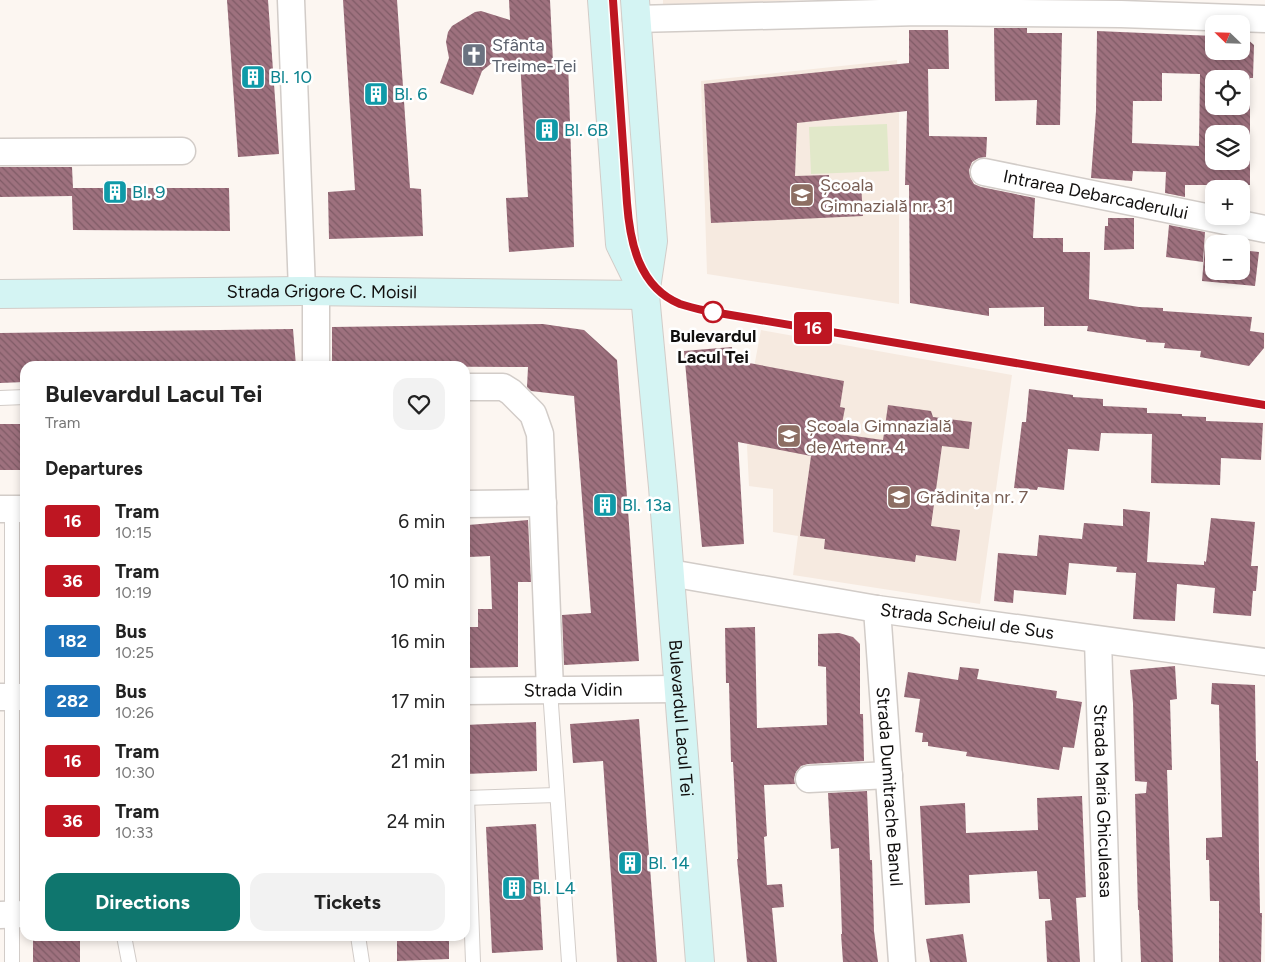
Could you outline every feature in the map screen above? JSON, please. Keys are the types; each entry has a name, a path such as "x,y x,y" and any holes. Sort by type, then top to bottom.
{"main road":[{"name":"Bulevardul Lacul Tei","path":"602,0 620,244 645,295"},
{"name":"Bulevardul Lacul Tei","path":"636,9 653,241 645,295 670,574 700,962"},
{"name":"Strada Grigore C. Moisil","path":"0,294 309,292 645,295"}],"street":[{"path":"291,0 309,292 316,361"},
{"path":"636,9 920,6 1121,7 1265,19"},
{"path":"0,152 182,151"},
{"name":"Intrarea Debarcaderului","path":"984,172 1265,229"},
{"path":"470,387 503,387 511,392 533,414 540,434 550,690"},
{"path":"470,504 543,503"},
{"name":"Strada Scheiul de Sus","path":"670,574 877,609 1265,662"},
{"name":"Strada Dumitrache Banul","path":"877,609 902,962"},
{"name":"Strada Maria Ghiculeasa","path":"1098,640 1108,962"},
{"name":"Strada Vidin","path":"470,691 679,689"},
{"path":"809,779 889,775"}],"lane":[{"path":"0,398 20,397"},
{"path":"12,509 12,962"},
{"path":"550,690 569,962"},
{"path":"470,798 557,795"},
{"path":"470,892 473,962"},
{"path":"125,941 129,962"},
{"path":"359,941 362,962"}],"shaded area":[{"path":"663,0 794,0 663,9"},
{"name":"Școala Gimnazială nr. 31","path":"897,60 899,115 899,304 707,274 701,81"},
{"name":"Grădinița nr. 7","path":"761,330 1012,375 980,604 793,575 798,536 773,532 773,489 749,486 747,446 754,412 746,410"}],"green space":[{"path":"887,124 889,171 811,174 809,127"}],"building":[{"name":"Bl. 10","path":"227,0 268,0 279,154 238,157"},
{"name":"Bl. 6","path":"343,0 397,0 410,188 421,189 423,236 329,239 328,192 355,190"},
{"name":"Bl. 6B","path":"509,0 550,0 553,62 568,61 574,247 509,252 506,198 528,197 520,60 493,62 482,71 473,95 440,83 449,58 446,42 448,32 452,26 475,12 481,11 510,20"},
{"path":"994,28 1027,28 1027,33 1062,33 1060,125 1036,125 1037,100 995,101"},
{"path":"909,30 948,30 949,69 928,69 929,136 987,137 986,157 972,162 969,170 974,184 1035,198 1033,238 1063,238 1063,252 1090,252 1089,299 1139,307 1163,308 1163,311 1252,317 1250,331 1264,333 1264,348 1249,366 1200,357 1201,351 1164,348 1165,343 1146,342 1146,340 1087,331 1088,326 1044,326 1044,307 989,308 989,316 910,303 909,185 905,185 907,111 797,123 795,176 829,175 828,185 861,184 863,216 711,223 704,84 909,63"},
{"path":"1097,31 1205,36 1205,60 1250,60 1250,42 1254,45 1253,78 1250,78 1250,70 1205,70 1205,115 1250,115 1250,125 1205,125 1205,170 1250,170 1250,180 1205,180 1205,185 1185,185 1185,197 1165,193 1166,172 1133,171 1132,181 1091,178 1096,111","holes":["1162,73 1200,74 1199,146 1132,143 1133,101 1162,101"]},
{"name":"Bl. 9","path":"0,167 72,167 73,188 229,188 230,231 73,230 72,196 0,197"},
{"path":"1108,218 1134,218 1134,249 1104,250 1105,226 1108,226"},
{"path":"1169,225 1205,232 1203,262 1166,257"},
{"path":"1205,246 1205,280 1250,280 1250,251 1259,252 1255,286 1202,281"},
{"name":"Bl. 13a","path":"543,324 584,330 617,360 639,661 564,665 562,615 591,613 574,396 531,391 527,387 528,367 470,367 470,361 332,361 332,327"},
{"path":"293,329 296,361 20,361 20,382 0,383 0,333"},
{"path":"732,347 733,360 844,381 840,407 845,408 840,434 883,440 888,405 931,411 933,417 972,422 969,449 942,446 931,526 960,530 956,561 916,555 915,562 824,549 825,539 800,536 811,456 738,442 744,544 702,547 684,351"},
{"path":"1029,389 1073,395 1073,397 1103,399 1103,406 1147,408 1147,413 1206,417 1206,421 1263,423 1261,460 1221,458 1220,485 1151,483 1152,434 1101,433 1099,451 1068,449 1064,490 1038,487 1037,490 1014,488 1022,422 1026,422"},
{"path":"0,424 20,424 20,470 0,470"},
{"path":"1123,509 1150,512 1147,562 1204,565 1204,561 1206,562 1211,518 1255,522 1251,566 1258,566 1251,616 1213,613 1215,588 1177,584 1175,621 1133,619 1136,573 1116,572 1117,567 1069,563 1066,595 1014,590 1013,603 994,601 998,553 1037,556 1039,535 1082,539 1084,523 1123,526"},
{"path":"528,520 531,582 518,582 518,667 470,668 470,627 478,627 478,609 492,609 490,556 470,557 470,525"},
{"path":"755,627 757,728 827,725 826,667 818,666 818,634 839,633 853,637 860,644 860,714 863,714 864,761 808,764 801,766 796,772 795,784 764,785 767,836 764,837 767,885 782,884 784,907 772,908 777,962 747,962 737,859 733,762 731,762 729,683 726,683 725,628"},
{"path":"1175,666 1177,699 1170,700 1172,770 1167,770 1173,962 1141,962 1135,794 1146,793 1147,782 1135,781 1133,703 1130,670"},
{"path":"960,667 979,669 977,679 1057,691 1056,698 1082,702 1074,748 1063,747 1059,770 966,756 967,752 928,746 928,742 922,742 923,733 915,732 920,699 904,697 908,672 958,680"},
{"path":"1212,683 1255,685 1260,913 1262,913 1261,962 1219,962 1219,901 1210,901 1209,860 1206,860 1206,838 1222,837 1219,705 1211,704"},
{"name":"Bl. 14","path":"639,719 657,962 617,962 603,761 573,763 570,724"},
{"path":"536,722 537,771 470,774 470,725"},
{"path":"867,791 870,860 872,860 874,931 878,962 843,962 839,848 831,849 828,793"},
{"path":"1082,796 1086,897 1076,898 1080,962 1047,962 1045,921 1052,920 1050,899 1039,899 1037,871 969,875 970,903 925,905 920,806 965,803 966,833 1038,830 1037,798"},
{"name":"Bl. L4","path":"536,824 543,950 492,953 486,827"},
{"path":"963,934 967,962 930,962 926,939"},
{"path":"33,941 80,941 80,962 33,962"},
{"path":"397,941 449,941 449,959 397,961"}],"tram line":[{"name":"16","path":"613,0 630,236 635,255 645,275 669,298 679,304 707,311 1265,405"}],"place":[{"name":"Sfânta Treime-Tei","path":"474,55"},
{"name":"Bl. 10","path":"253,77"},
{"name":"Bl. 6","path":"376,94"},
{"name":"Bl. 6B","path":"547,130"},
{"name":"Bl. 9","path":"115,192"},
{"name":"Școala Gimnazială nr. 31","path":"802,195"},
{"name":"Bulevardul Lacul Tei","path":"713,312"},
{"name":"Școala Gimnazială de Arte nr. 4","path":"789,436"},
{"name":"Grădinița nr. 7","path":"899,497"},
{"name":"Bl. 13a","path":"605,505"},
{"name":"Bl. 14","path":"630,863"},
{"name":"Bl. L4","path":"514,888"}]}
